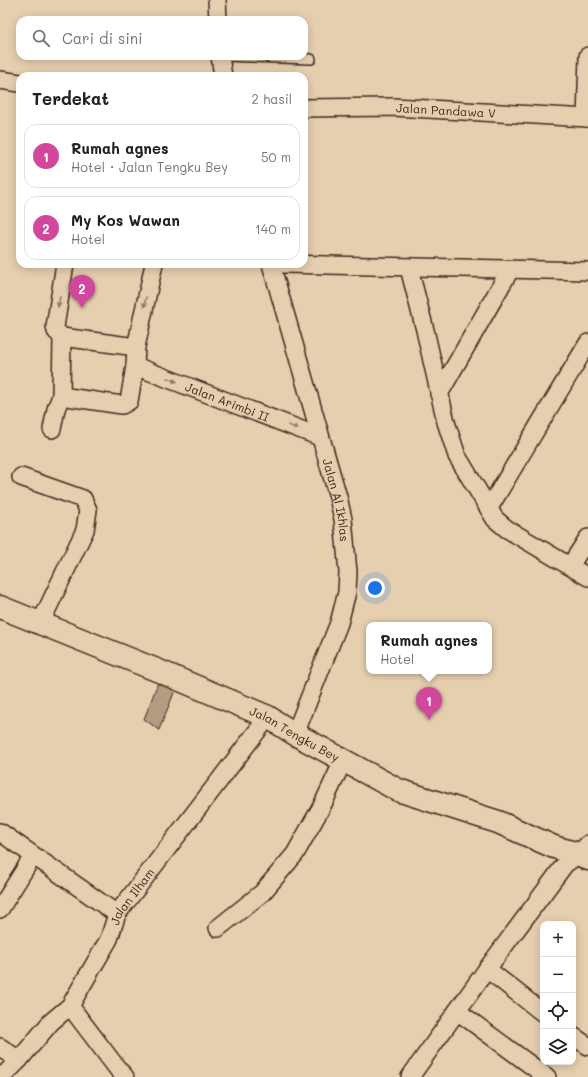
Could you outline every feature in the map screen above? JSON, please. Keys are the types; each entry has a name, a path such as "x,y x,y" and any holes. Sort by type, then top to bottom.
{"main road":[{"name":"Jalan Tengku Bey","path":"0,607 41,622 268,717 343,761 398,790 498,822 554,847 585,852"}],"street":[{"path":"218,0 218,16"},
{"path":"587,118 588,56"},
{"path":"221,60 222,72"},
{"path":"0,80 16,82"},
{"name":"Jalan Pandawa V","path":"308,108 393,107 587,118"},
{"path":"308,265 588,272"},
{"path":"63,268 55,327 56,331 62,337 136,347"},
{"path":"61,396 122,405 130,400 136,347 153,268"},
{"name":"Jalan Al Ikhlas","path":"272,268 338,497 343,519 348,572 347,592 339,623 295,734"},
{"path":"409,268 446,422 457,456 476,489 495,519 507,529 588,577"},
{"path":"440,394 510,270"},
{"path":"52,429 56,408 61,396 62,337"},
{"path":"489,508 588,343"},
{"name":"Jalan Arimbi II","path":"135,366 320,437"},
{"path":"21,477 83,499 88,510 85,530 41,622"},
{"path":"570,566 588,538"},
{"name":"Jalan Ilham","path":"2,1077 19,1060 51,1022 70,1006 109,939 117,914 268,717"},
{"path":"218,928 262,893 295,854 322,806 343,761"},
{"path":"0,832 117,914"},
{"path":"410,1077 487,969 565,864 585,852"},
{"path":"0,909 33,856"},
{"path":"487,969 540,1011"},
{"path":"70,1006 125,1077"},
{"path":"457,1011 546,1077"},
{"path":"576,1038 588,1046"},
{"path":"0,1047 19,1060"}],"building":[{"path":"161,675 178,683 159,730 144,719"}],"place":[{"name":"My Kos Wawan","path":"82,308"},
{"name":"Rumah agnes","path":"429,720"}]}
